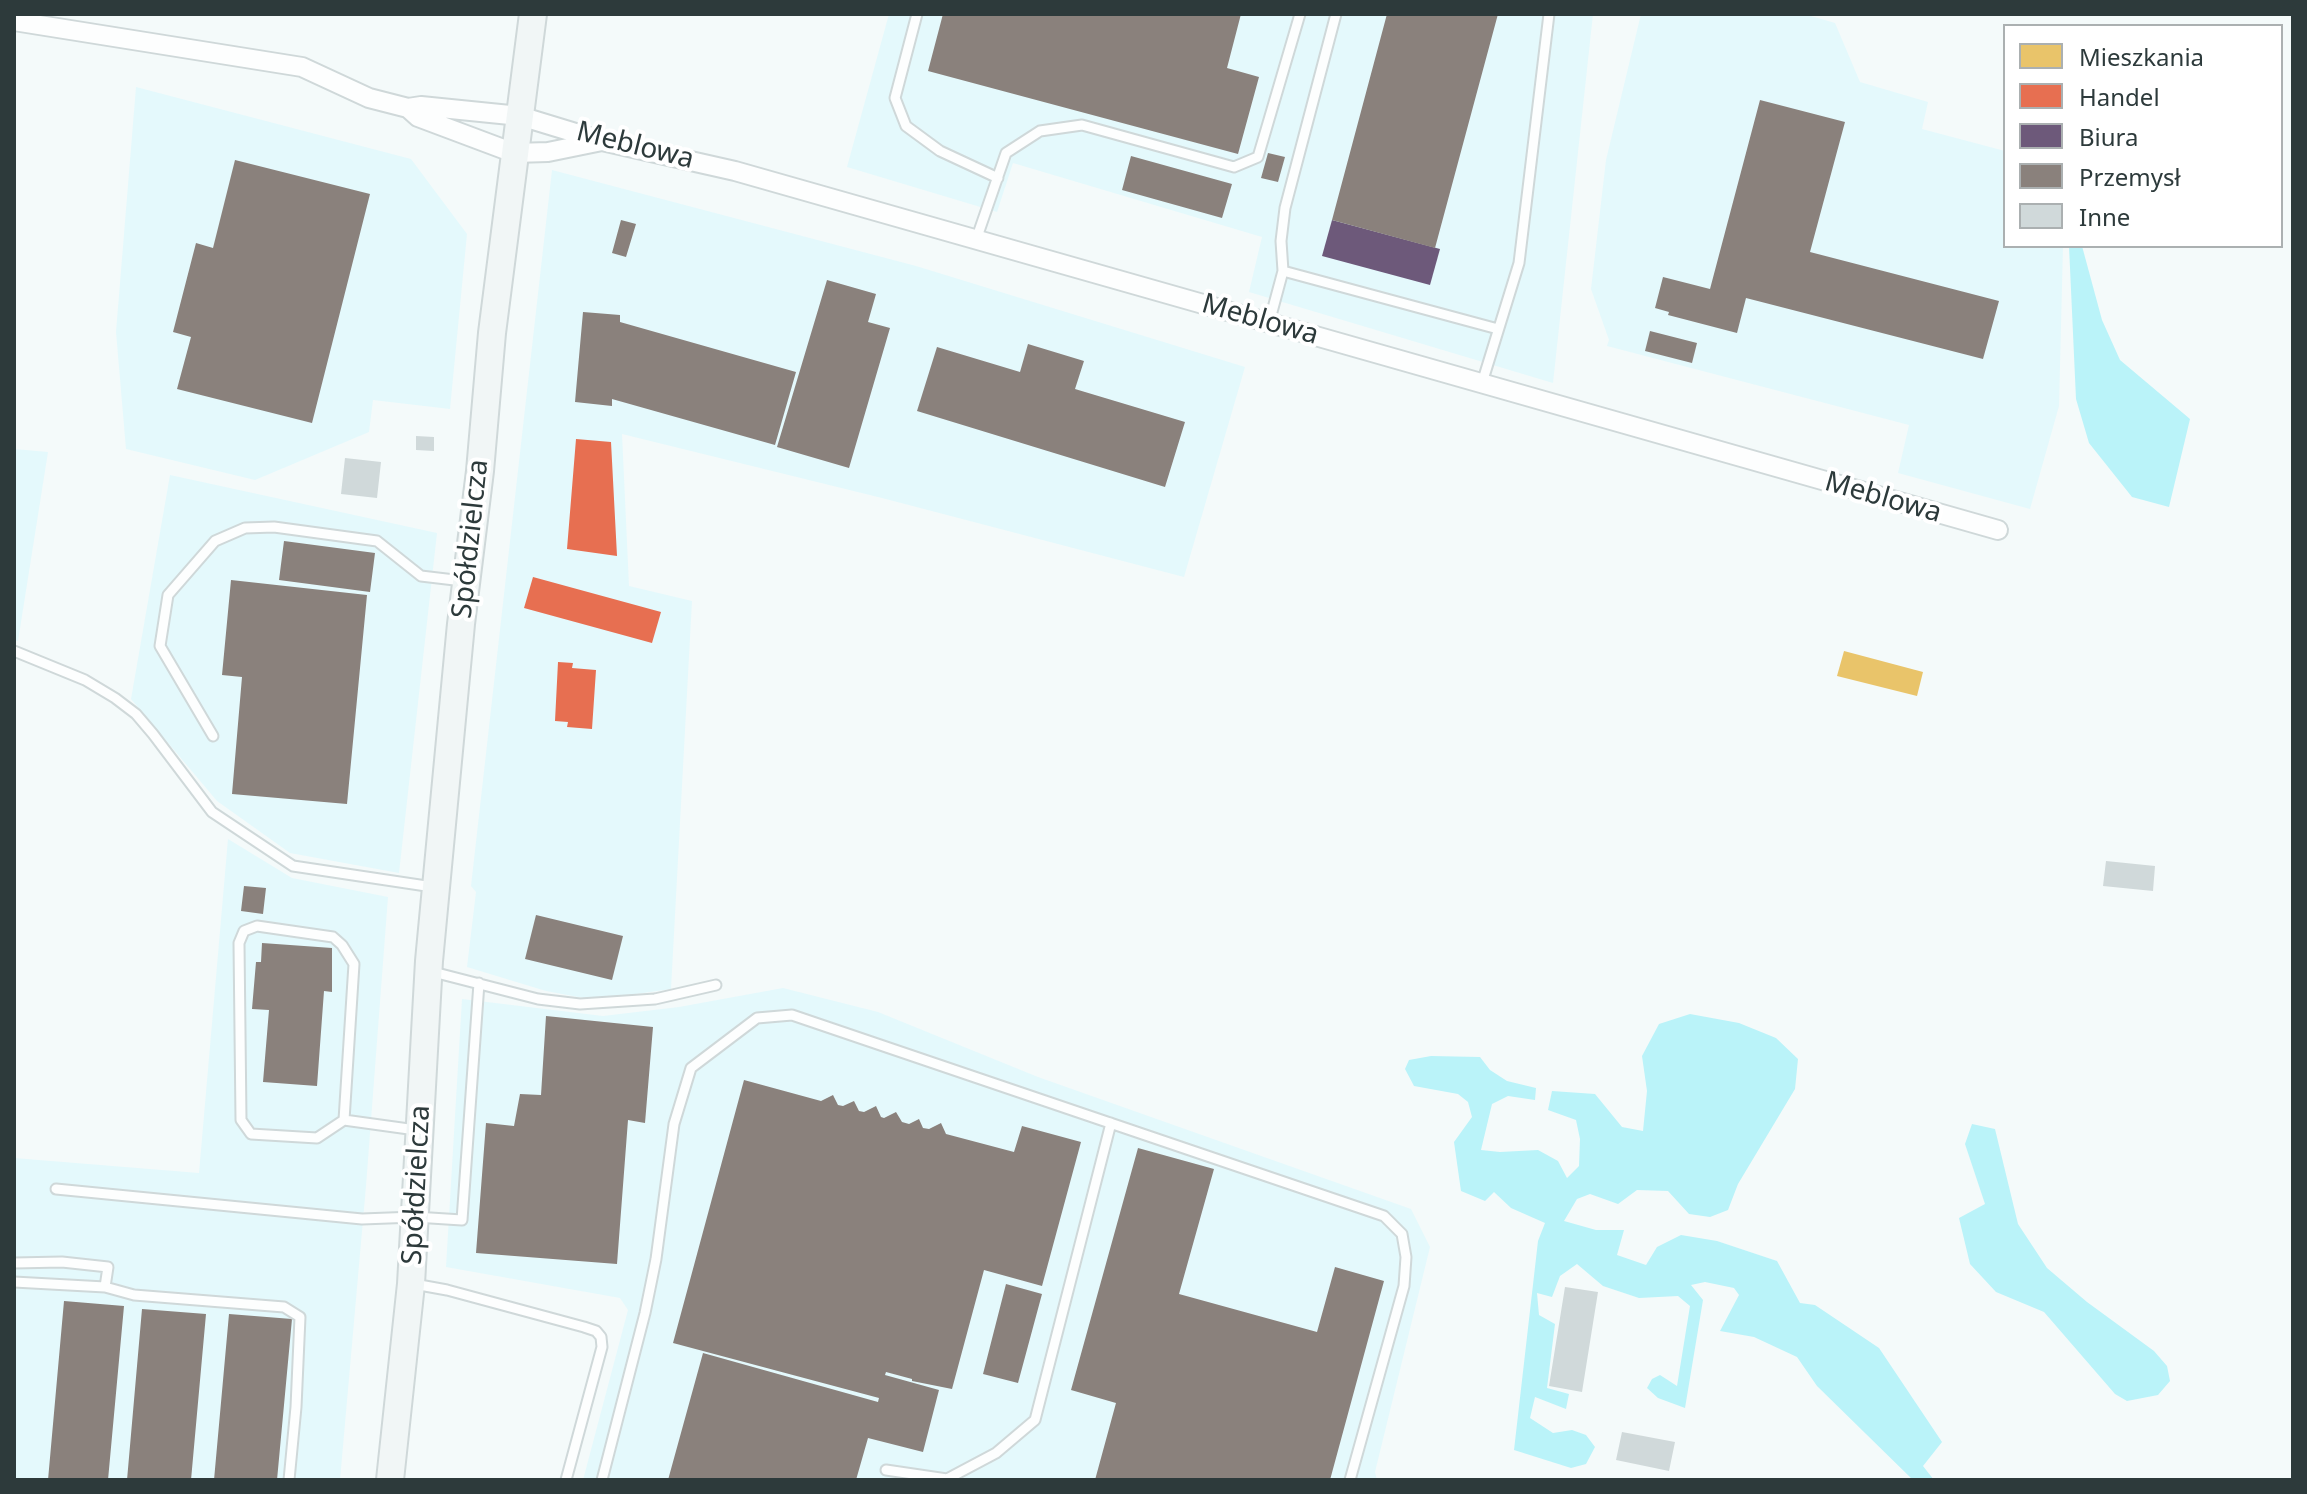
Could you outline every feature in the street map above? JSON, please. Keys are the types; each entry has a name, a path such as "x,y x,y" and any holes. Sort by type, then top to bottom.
{"street":[{"name":"Spółdzielcza","path":"390,1480 411,1284 428,971 436,888 492,333 533,14"},
{"path":"14,21 302,67 369,98 408,108 421,106 520,116"},
{"path":"408,108 418,117 514,153 548,152 602,141"},
{"name":"Meblowa","path":"520,116 602,141 735,171 1998,530"}],"lane":[{"path":"917,14 895,98 906,126 940,151 998,178"},
{"path":"976,240 1006,153 1040,131 1082,125 1234,167 1258,157 1300,14"},
{"path":"1269,323 1283,271 1281,241 1285,208 1336,14"},
{"path":"1482,383 1523,243 1549,14"},
{"path":"1283,271 1498,329"},
{"path":"213,736 160,646 168,595 215,541 245,528 274,527 377,541 421,576 466,581"},
{"path":"14,651 85,680 136,714 212,812 293,866 436,888"},
{"path":"344,1120 354,964 333,937 257,926 244,931 239,943 241,1120 251,1134 317,1138 344,1120 420,1131"},
{"path":"428,971 538,999 580,1004 655,999 716,985"},
{"path":"56,1189 362,1219 415,1217 462,1220 479,983"},
{"path":"602,1480 645,1313 656,1259 674,1124 691,1068 757,1018 792,1015 1384,1216 1402,1234 1406,1257 1404,1286 1350,1480"},
{"path":"886,1470 947,1479 996,1453 1035,1420 1111,1123"},
{"path":"14,1263 62,1262 108,1267 105,1287"},
{"path":"14,1282 105,1287 134,1295 284,1307 300,1317 289,1480"},
{"path":"411,1284 447,1290 556,1319 596,1331 601,1337 602,1347 566,1480"}],"shaded area":[{"path":"889,14 1593,14 1553,383 1249,292 1262,237 1013,163 997,212 847,167"},
{"path":"1641,14 1804,14 1835,23 1860,82 1928,102 1922,129 2003,150 2003,248 2063,248 2059,406 2030,509 1898,473 1909,425 1607,346 1609,340 1591,289 1606,160"},
{"path":"136,87 411,159 467,234 450,409 373,400 369,432 255,480 126,449 116,332"},
{"path":"552,170 916,266 1245,367 1184,577 622,434 629,586 692,601 671,989 594,1000 546,991 467,967 476,892 471,886"},
{"path":"2069,248 2083,248 2102,320 2120,360 2190,419 2169,507 2132,497 2089,443 2076,399"},
{"path":"14,449 48,452 18,641 14,640"},
{"path":"170,475 437,533 399,873 290,853 217,801 131,699"},
{"path":"228,839 292,878 388,897 340,1480 14,1480 14,1158 199,1173"},
{"path":"783,988 878,1012 1038,1077 1411,1209 1430,1247 1375,1472 1377,1480 583,1480 628,1310 620,1298 446,1267 462,999 603,1016 679,1007"},
{"path":"1690,1014 1739,1023 1776,1038 1798,1059 1795,1089 1738,1184 1728,1210 1710,1217 1689,1214 1668,1191 1637,1190 1618,1204 1590,1194 1577,1199 1564,1221 1596,1230 1624,1230 1617,1255 1646,1265 1657,1247 1681,1235 1717,1241 1777,1261 1800,1303 1815,1305 1879,1348 1942,1442 1923,1466 1934,1480 1913,1480 1817,1386 1797,1357 1754,1337 1720,1331 1739,1295 1734,1288 1705,1282 1691,1285 1703,1300 1685,1408 1658,1398 1647,1388 1652,1379 1660,1375 1677,1386 1690,1306 1678,1296 1639,1298 1603,1286 1577,1264 1560,1276 1552,1297 1537,1293 1539,1315 1555,1324 1547,1388 1569,1394 1566,1409 1535,1397 1530,1418 1553,1433 1572,1430 1586,1435 1595,1447 1586,1464 1571,1468 1514,1450 1538,1241 1545,1223 1511,1208 1494,1192 1485,1201 1461,1191 1454,1142 1472,1117 1468,1102 1458,1094 1414,1086 1405,1069 1409,1060 1431,1056 1480,1057 1490,1070 1507,1081 1536,1088 1535,1100 1508,1096 1492,1104 1481,1150 1538,1150 1558,1161 1567,1178 1579,1166 1580,1139 1576,1120 1548,1110 1552,1091 1595,1094 1622,1127 1643,1131 1647,1091 1642,1056 1659,1024"},
{"path":"1972,1124 1995,1129 2018,1224 2047,1268 2154,1351 2167,1366 2170,1381 2158,1395 2127,1401 2115,1394 2044,1312 1996,1292 1970,1264 1959,1218 1985,1204 1965,1144"}],"building: Mieszkania":[{"path":"1844,651 1923,672 1917,696 1837,676"}],"building: Handel":[{"path":"576,439 611,442 617,556 567,549"},
{"path":"533,577 661,612 652,643 524,608"},
{"path":"558,662 573,663 572,668 596,670 592,729 567,727 568,722 555,721"}],"building: Biura":[{"path":"1332,220 1440,249 1430,285 1322,256"}],"building: Przemysł":[{"path":"943,14 1241,14 1227,68 1259,77 1238,154 928,71"},
{"path":"1387,14 1498,14 1435,248 1332,220"},
{"path":"1760,100 1845,122 1810,252 1999,301 1983,359 1746,298 1737,333 1668,315 1669,312 1655,308 1663,277 1710,289"},
{"path":"1268,153 1285,157 1278,182 1261,178"},
{"path":"1131,156 1232,184 1222,218 1122,190"},
{"path":"235,160 370,194 312,423 177,389 191,337 173,332 196,243 213,248"},
{"path":"621,220 636,224 626,257 612,253"},
{"path":"827,280 876,294 868,322 890,328 849,468 777,447"},
{"path":"583,312 620,315 620,322 796,372 775,445 612,399 612,406 575,402"},
{"path":"1650,331 1697,343 1692,363 1645,351"},
{"path":"1028,344 1084,361 1075,389 1185,422 1165,487 917,411 937,347 1020,372"},
{"path":"284,541 375,553 370,592 279,580"},
{"path":"231,580 367,595 347,804 232,794 242,677 222,675"},
{"path":"244,886 266,888 263,914 241,911"},
{"path":"536,915 623,936 612,980 525,959"},
{"path":"262,943 332,948 332,992 324,991 317,1086 263,1082 269,1010 252,1009 256,962 261,962"},
{"path":"546,1016 653,1027 645,1123 628,1120 617,1264 476,1253 486,1123 514,1126 520,1094 541,1095"},
{"path":"744,1080 821,1101 833,1095 838,1105 854,1101 859,1111 864,1112 876,1106 881,1117 896,1112 902,1122 909,1124 919,1119 923,1128 929,1129 941,1123 946,1134 1014,1152 1022,1126 1081,1142 1042,1286 984,1270 952,1389 886,1372 885,1375 939,1390 923,1452 868,1438 856,1480 668,1480 703,1353 878,1402 879,1398 673,1343"},
{"path":"1138,1148 1214,1169 1179,1294 1317,1332 1335,1267 1384,1281 1330,1480 1095,1480 1116,1403 1071,1390"},
{"path":"1006,1284 1042,1294 1018,1383 983,1374"},
{"path":"64,1301 124,1306 108,1480 48,1480"},
{"path":"142,1309 206,1314 191,1480 127,1480"},
{"path":"229,1314 292,1319 277,1480 214,1480"}],"building: Inne":[{"path":"416,436 434,437 434,451 416,450"},
{"path":"345,458 381,462 377,498 341,494"},
{"path":"2106,861 2155,866 2153,891 2103,886"},
{"path":"1565,1287 1598,1292 1582,1392 1549,1386"},
{"path":"1622,1432 1675,1442 1669,1471 1616,1460"}]}
